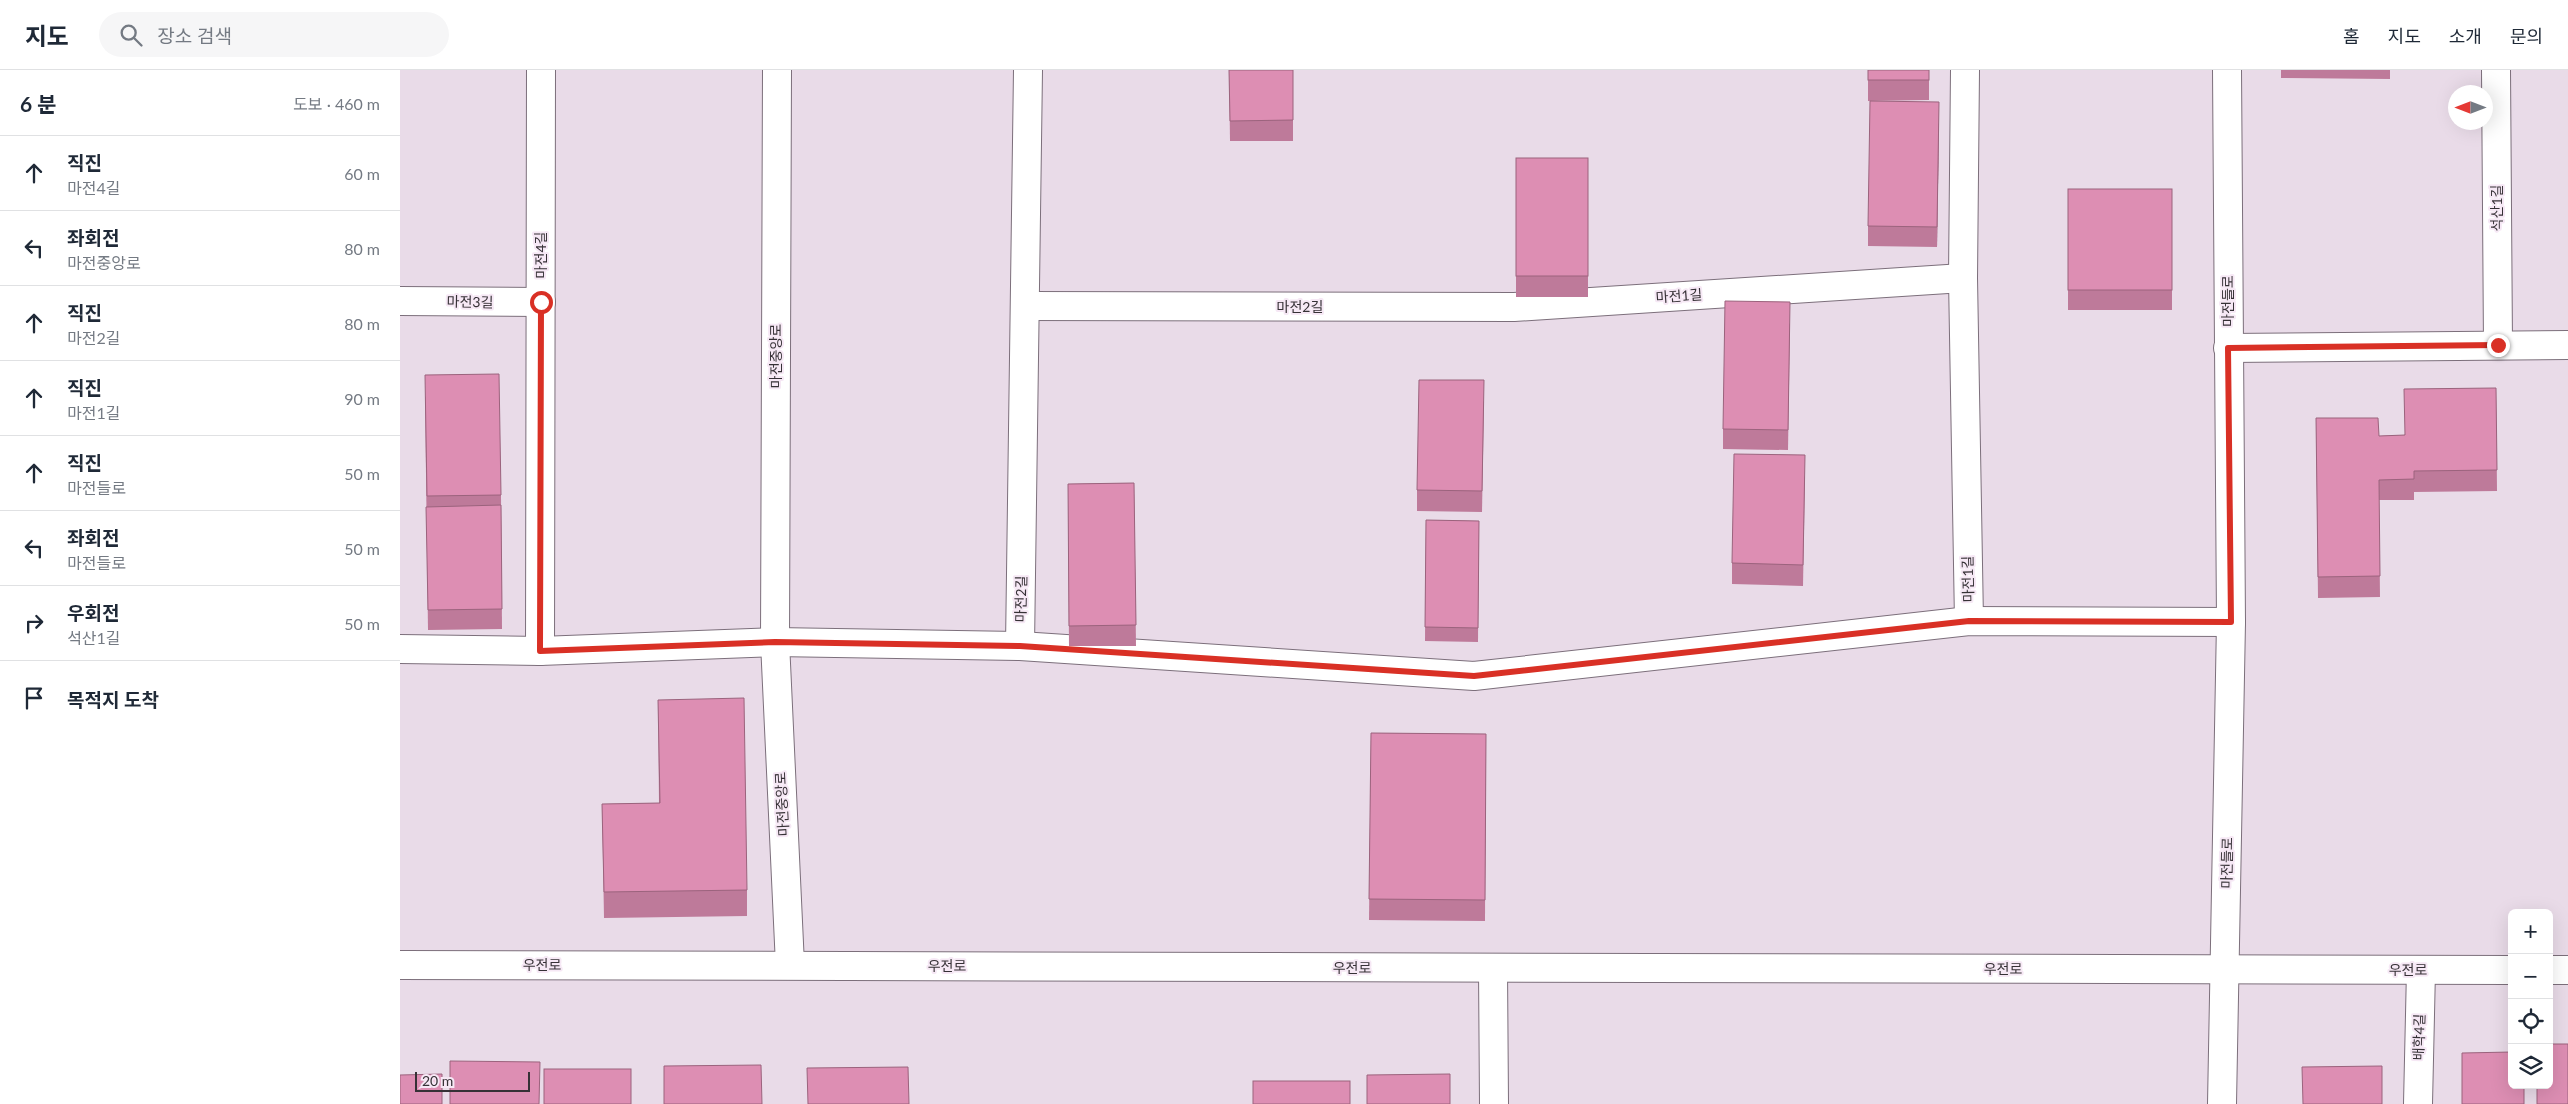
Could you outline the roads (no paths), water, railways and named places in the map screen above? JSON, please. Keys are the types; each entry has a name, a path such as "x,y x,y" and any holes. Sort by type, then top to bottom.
{"street":[{"name":"마전4길","path":"540,651 541,70"},
{"name":"마전중앙로","path":"777,70 775,642 790,965"},
{"name":"마전2길","path":"1020,646 1028,70"},
{"name":"마전1길","path":"1020,646 1474,676 1969,621 1963,278 1965,70"},
{"name":"마전들로","path":"2222,1104 2231,622 2227,70"},
{"name":"석산1길","path":"2496,70 2498,345"},
{"name":"마전1길","path":"1514,307 1963,278"},
{"name":"마전3길","path":"400,301 541,302"},
{"name":"마전2길","path":"1026,306 1514,307"},
{"path":"2228,348 2568,345"},
{"path":"1969,621 2231,622"},
{"path":"400,649 540,651 775,642 1020,646"},
{"name":"우전로","path":"400,965 2508,970"},
{"path":"1493,968 1494,1104"},
{"name":"배학4길","path":"2418,1104 2421,970"},
{"path":"2553,970 2568,970"}]}
